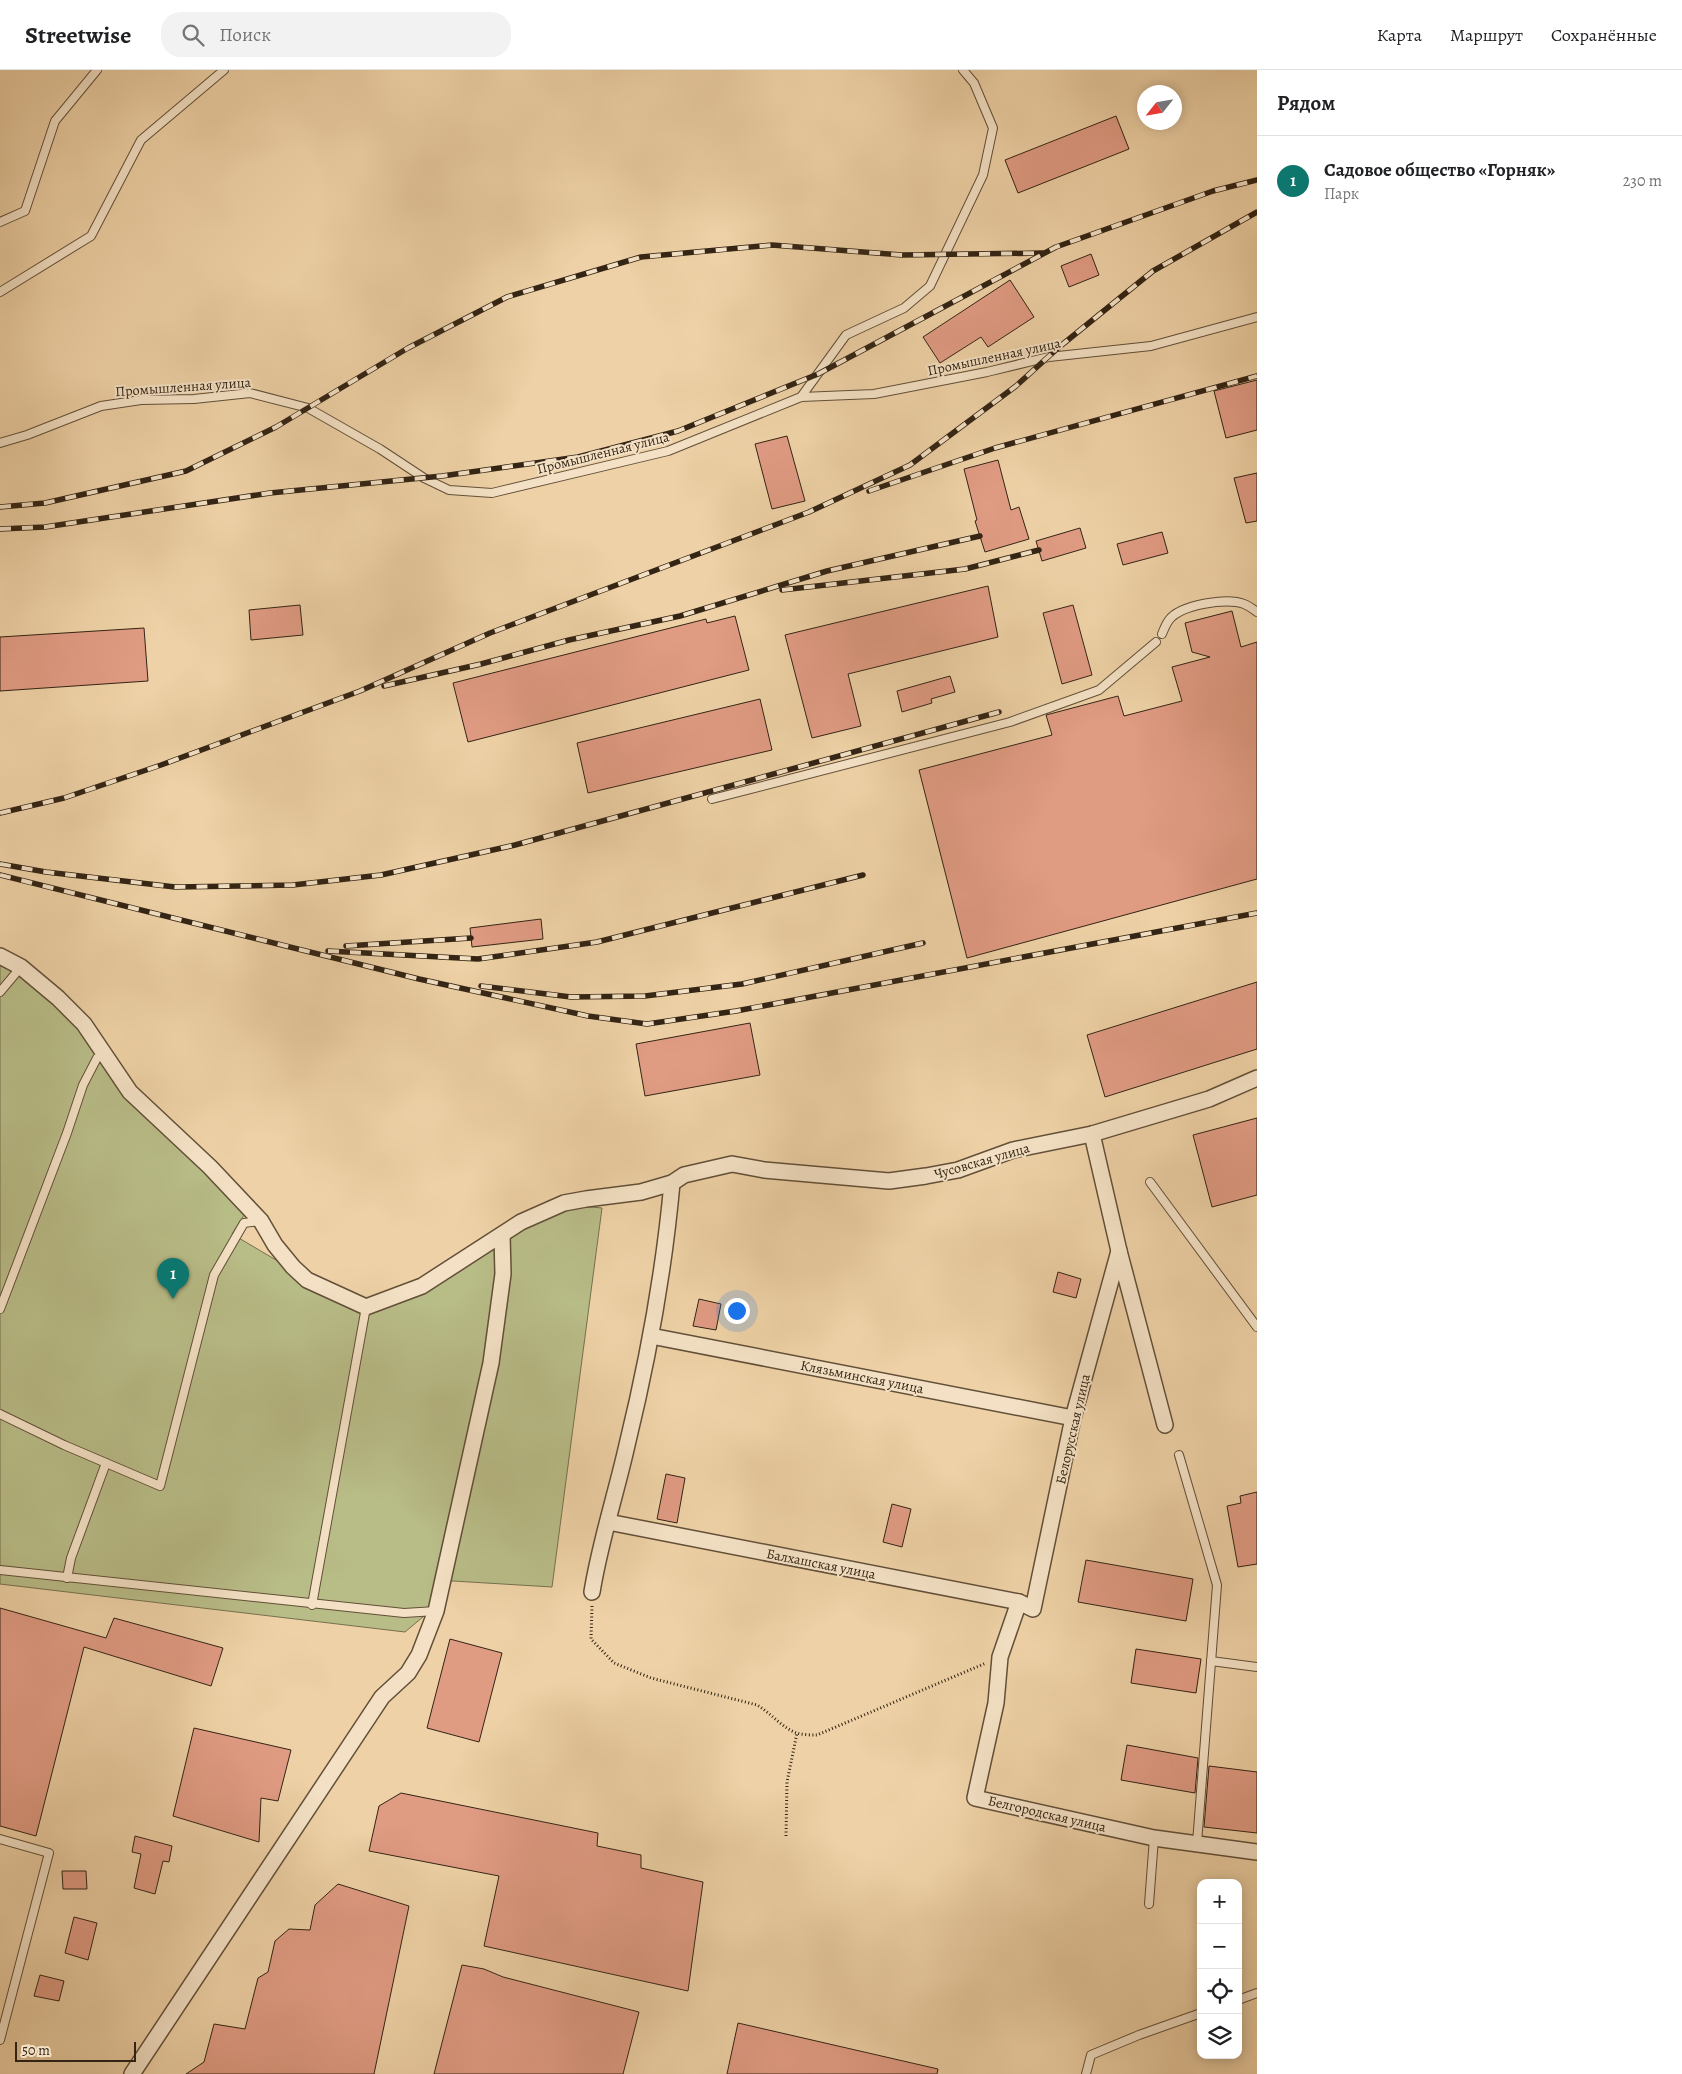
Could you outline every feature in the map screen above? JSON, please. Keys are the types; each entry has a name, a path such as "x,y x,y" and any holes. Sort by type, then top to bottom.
{"street":[{"path":"0,956 21,967 58,998 84,1024 130,1092 204,1161 261,1221 281,1253 293,1267 307,1280 366,1307"},
{"name":"Чусовская улица","path":"366,1307 422,1286 521,1222 564,1203 586,1198 641,1192 672,1183 684,1175 732,1164 764,1170 889,1181 958,1170 1013,1150 1092,1134 1209,1099 1257,1078"},
{"path":"1092,1134 1119,1251 1164,1425"},
{"path":"592,1592 597,1558 608,1522 641,1387 651,1336 667,1237 672,1183"},
{"path":"132,2074 382,1696 408,1673 419,1655 436,1611 491,1364 503,1274 502,1236"},
{"name":"Белорусская улица","path":"1033,1609 1073,1418 1119,1251"},
{"name":"Клязьминская улица","path":"651,1336 1073,1418"},
{"name":"Балхашская улица","path":"608,1522 1019,1602 1033,1609"},
{"name":"Белгородская улица","path":"1019,1602 1000,1657 996,1704 975,1798 1154,1838 1257,1852"}],"lane":[{"path":"0,222 25,212 55,121 97,70"},
{"path":"0,292 91,236 141,140 224,70"},
{"path":"801,397 846,334 904,308 930,286 983,175 993,128 974,83 963,70"},
{"name":"Промышленная улица","path":"0,443 27,435 100,406 141,400 194,399 250,393 308,408 380,449 424,478 449,490 492,493 668,451 801,397 874,394 986,372 1049,357 1151,346 1257,317"},
{"path":"1162,634 1169,619 1182,610 1199,606 1222,601 1242,603 1257,612"},
{"path":"712,799 1010,722 1099,690 1156,642"},
{"path":"0,992 21,967"},
{"path":"0,1309 67,1133 83,1085 97,1058 104,1055"},
{"path":"1150,1182 1257,1327"},
{"path":"0,1414 160,1486 205,1303 214,1275 244,1222 261,1221"},
{"path":"312,1604 366,1307"},
{"path":"1179,1455 1217,1585 1197,1843"},
{"path":"67,1578 71,1558 106,1463"},
{"path":"0,1570 404,1613 436,1611"},
{"path":"1211,1661 1257,1668"},
{"path":"0,1838 49,1853 0,2040"},
{"path":"1149,1904 1154,1838"},
{"path":"1242,1999 1257,1993"},
{"path":"0,2003 9,2005"},
{"path":"1086,2074 1091,2055 1139,2035 1198,2014"}],"path":[{"path":"592,1592 591,1639 614,1663 651,1678 757,1705 770,1713 779,1723 798,1733 817,1735 1000,1657"},
{"path":"786,1836 787,1782 798,1733"}],"green space":[{"path":"0,961 31,980 97,1047 248,1209 232,1234 337,1296 366,1307 556,1213 580,1206 602,1208 552,1587 453,1581 440,1583 430,1611 405,1632 0,1584"}],"building":[{"path":"1116,116 1129,149 1018,193 1005,160"},
{"path":"1091,254 1099,275 1069,287 1061,266"},
{"path":"1010,280 1034,317 988,347 981,337 940,363 923,337"},
{"path":"1257,380 1257,430 1226,438 1214,391"},
{"path":"787,436 805,501 772,509 755,444"},
{"path":"998,460 1011,510 1019,507 1029,539 985,552 975,521 977,520 964,469"},
{"path":"1257,473 1257,521 1246,523 1234,478"},
{"path":"1080,528 1086,548 1042,561 1036,541"},
{"path":"1162,532 1168,553 1123,565 1117,544"},
{"path":"988,586 998,637 848,674 861,726 812,738 785,635"},
{"path":"300,605 303,635 251,640 249,610"},
{"path":"1073,605 1092,675 1062,684 1043,613"},
{"path":"1232,611 1241,647 1257,642 1257,879 967,958 919,770 1052,735 1046,715 1118,696 1124,716 1182,701 1172,667 1210,657 1192,652 1185,623"},
{"path":"735,616 749,670 468,742 453,683 706,619 707,623"},
{"path":"144,628 148,681 0,691 0,637"},
{"path":"950,676 955,692 931,699 932,703 902,712 897,691"},
{"path":"760,699 772,750 588,793 577,743"},
{"path":"541,919 543,939 472,947 470,928"},
{"path":"1257,982 1257,1049 1105,1097 1087,1035"},
{"path":"750,1023 760,1075 645,1096 636,1044"},
{"path":"1257,1118 1257,1195 1212,1207 1193,1135"},
{"path":"1058,1272 1081,1279 1076,1298 1053,1292"},
{"path":"699,1299 721,1304 716,1330 693,1326"},
{"path":"666,1474 685,1478 677,1523 657,1519"},
{"path":"1257,1492 1257,1564 1238,1567 1227,1506 1241,1503 1240,1496"},
{"path":"892,1504 911,1509 902,1547 883,1542"},
{"path":"1086,1560 1193,1579 1186,1621 1078,1602"},
{"path":"0,1608 106,1638 114,1618 223,1648 211,1686 84,1647 36,1836 0,1826"},
{"path":"450,1639 502,1653 479,1742 427,1728"},
{"path":"1136,1649 1201,1659 1196,1693 1131,1683"},
{"path":"194,1728 291,1750 278,1801 261,1798 259,1842 173,1816"},
{"path":"1127,1745 1198,1758 1195,1793 1121,1780"},
{"path":"1209,1766 1257,1772 1257,1833 1204,1827"},
{"path":"401,1793 598,1833 597,1846 641,1855 641,1868 703,1882 688,1991 484,1946 499,1876 369,1851 379,1806"},
{"path":"135,1836 172,1846 169,1862 163,1861 155,1894 134,1888 141,1854 132,1852"},
{"path":"62,1871 86,1871 87,1889 63,1889"},
{"path":"338,1884 409,1906 374,2074 186,2074 204,2062 214,2024 245,2029 258,1978 268,1972 275,1941 289,1929 310,1930 315,1905"},
{"path":"74,1917 97,1923 88,1960 65,1953"},
{"path":"462,1965 484,1969 503,1977 639,2012 623,2074 434,2074"},
{"path":"40,1975 64,1981 59,2001 34,1996"},
{"path":"738,2023 938,2069 937,2074 727,2074"}],"railway":[{"path":"0,529 45,527 270,493 442,476 578,457 678,431 818,374 1056,247 1213,191 1257,180"},
{"path":"0,813 64,798 161,765 360,691 490,633 809,512 910,465 1016,386 1058,348 1153,271 1257,212"},
{"path":"0,507 45,503 186,471 276,427 408,348 507,297 641,257 772,245 902,255 1043,253"},
{"path":"869,491 995,448 1257,376"},
{"path":"384,686 481,664 569,640 680,616 827,571 980,536"},
{"path":"782,590 965,569 1039,550"},
{"path":"0,864 46,872 175,887 293,885 381,875 515,845 999,712"},
{"path":"0,875 419,979 588,1016 647,1024 736,1011 1257,913"},
{"path":"328,951 478,959 597,942 863,875"},
{"path":"346,946 471,938"},
{"path":"481,986 571,997 645,996 742,984 923,943"}],"place":[{"name":"Садовое общество «Горняк»","path":"173,1299"}]}
